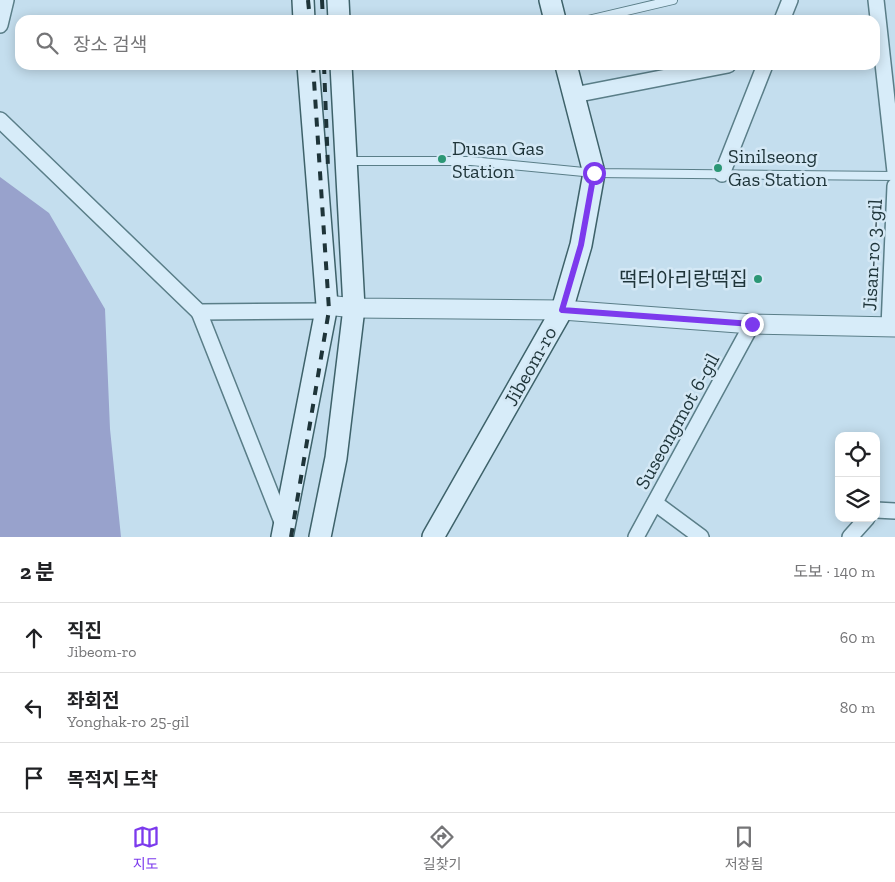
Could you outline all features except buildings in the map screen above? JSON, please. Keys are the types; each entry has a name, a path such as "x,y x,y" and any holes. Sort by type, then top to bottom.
{"main road":[{"path":"303,0 304,15"},
{"path":"338,0 339,15"},
{"path":"550,0 554,15"},
{"path":"283,532 326,308 308,70"},
{"path":"320,537 336,458 354,308 341,70"},
{"name":"Jibeom-ro","path":"433,537 562,310 581,245 594,173 567,70"}],"street":[{"path":"0,25 6,0"},
{"path":"784,15 790,0"},
{"name":"Jisan-ro 3-gil","path":"876,0 878,15"},
{"name":"Jisan-ro 3-gil","path":"880,36 895,172"},
{"path":"574,95 702,70"},
{"path":"722,174 762,70"},
{"path":"0,120 199,312 283,532"},
{"name":"Jisan-ro 3-gil","path":"892,327 895,186"},
{"path":"199,312 326,308 562,310 752,324 892,327"},
{"name":"Suseongmot 6-gil","path":"636,537 752,324"},
{"path":"655,503 701,537"},
{"path":"880,510 895,511"},
{"path":"850,537 863,522"}],"lane":[{"path":"609,15 673,0"},
{"path":"346,161 472,162 594,173 895,176"}],"shaded area":[{"path":"0,177 49,213 105,309 110,429 121,537 0,537"}],"railway":[{"path":"308,0 310,15"},
{"path":"322,0 323,15"},
{"path":"291,537 329,310 313,70"},
{"path":"324,70 328,168"}],"place":[{"name":"Dusan Gas Station","path":"442,159"},
{"name":"Sinilseong Gas Station","path":"718,168"},
{"name":"떡터아리랑떡집","path":"758,279"}],"route":[{"path":"594,173 581,245 562,310 752,324"}]}
